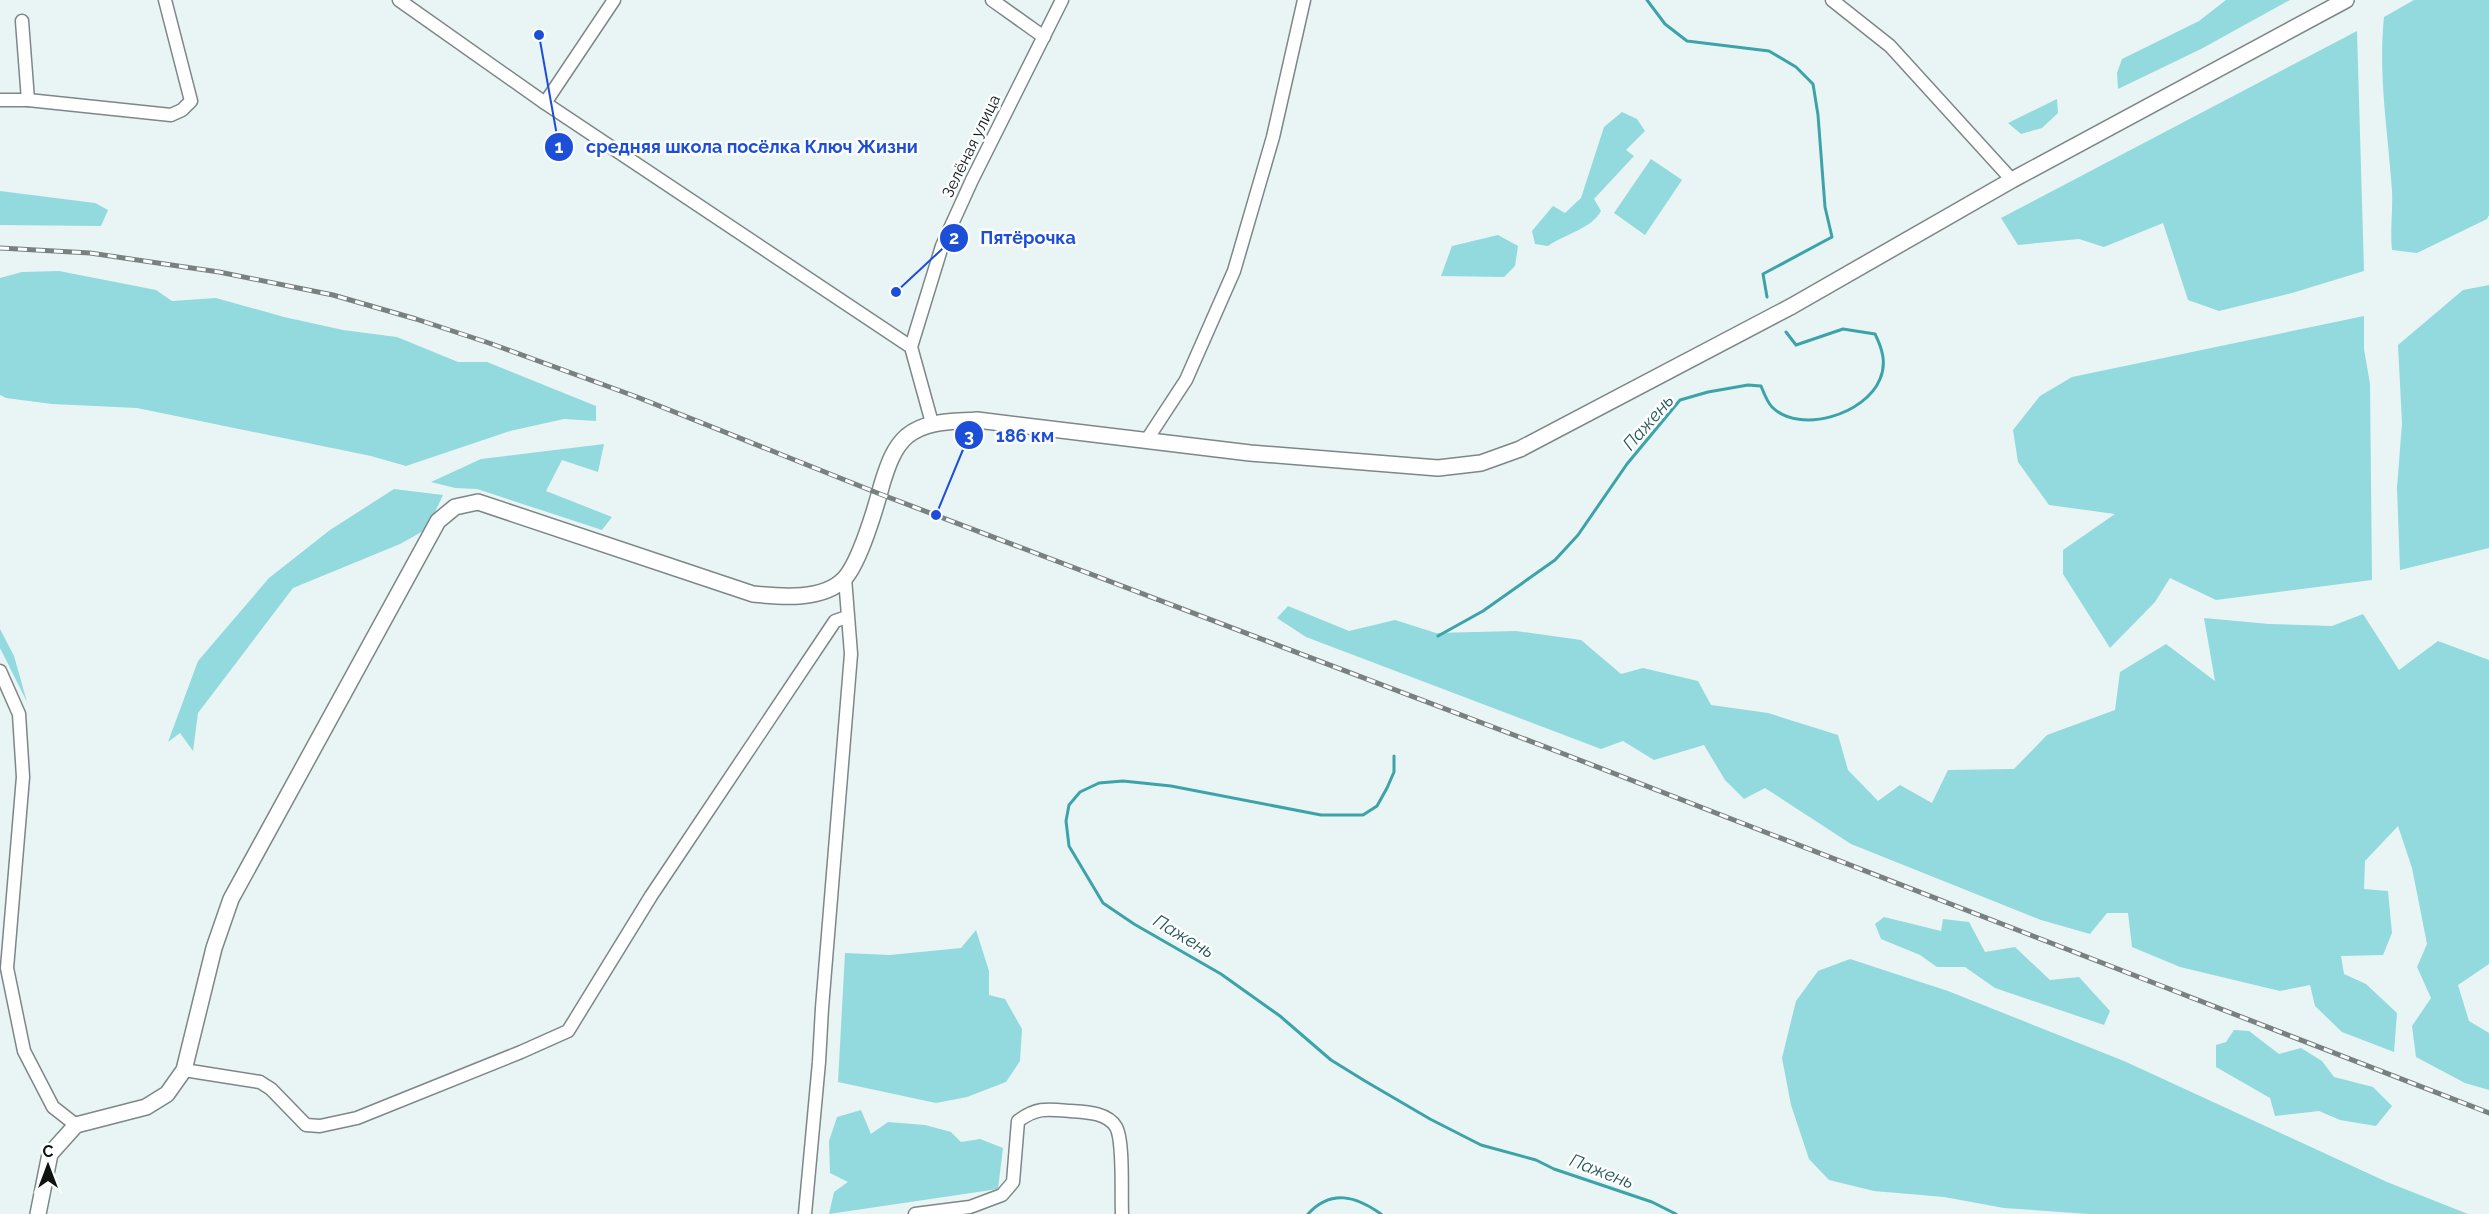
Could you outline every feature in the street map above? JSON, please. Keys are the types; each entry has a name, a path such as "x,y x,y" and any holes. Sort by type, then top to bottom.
{"street":[{"path":"0,100 28,100 171,115 182,110 191,101 165,0"},
{"path":"399,0 545,103 911,347 932,423"},
{"path":"545,103 614,0"},
{"path":"992,0 1044,37"},
{"name":"Зелёная улица","path":"911,347 942,246 996,131 1062,0"},
{"path":"1146,441 1186,380 1234,271 1273,137 1304,0"},
{"path":"1832,0 1890,46 2012,180"},
{"path":"805,1214 851,654 845,578 858,553 890,459 906,437 932,423 977,420 1250,453 1383,465 1438,468 1481,463 1520,449 1792,306 2012,180 2346,0"},
{"path":"22,21 28,100"},
{"path":"38,1214 50,1154 76,1125 146,1107 167,1094 184,1070 214,948 231,899 438,521 455,507 478,502 753,594 789,598 822,592 845,578"},
{"path":"184,1070 260,1082 271,1089 306,1125 320,1126 357,1118 522,1052 567,1031 651,896 835,621 847,617"},
{"path":"0,671 20,714 23,777 7,968 24,1051 53,1107 76,1125"},
{"path":"915,1214 970,1207 1002,1195 1013,1182 1018,1121 1032,1111 1056,1109 1104,1116 1116,1126 1120,1146 1122,1214"}],"shaded area":[{"path":"2226,0 2290,0 2201,49 2118,89 2117,73 2122,59 2199,21"},
{"path":"2414,0 2489,0 2489,215 2487,219 2417,253 2392,250 2392,190 2382,60 2384,17"},
{"path":"2357,31 2364,271 2292,293 2219,311 2188,300 2163,223 2104,247 2079,239 2018,245 2001,218"},
{"path":"2057,99 2058,113 2042,128 2021,134 2008,123"},
{"path":"1622,112 1637,119 1645,131 1626,150 1634,156 1594,199 1601,211 1584,227 1548,246 1535,244 1532,231 1553,206 1565,213 1581,198 1604,127"},
{"path":"1651,159 1682,180 1645,235 1614,213"},
{"path":"0,191 95,203 108,210 101,226 0,225"},
{"path":"1498,235 1518,246 1515,266 1504,277 1441,276 1452,246"},
{"path":"59,271 156,290 172,301 216,298 284,317 343,330 397,337 458,362 487,362 596,406 596,421 564,419 510,431 406,466 371,456 137,408 52,404 6,398 0,395 0,278 22,272"},
{"path":"2489,285 2489,548 2400,570 2397,488 2402,423 2398,345 2463,290"},
{"path":"2364,316 2364,349 2370,384 2372,580 2216,600 2170,578 2155,602 2110,648 2063,574 2063,550 2115,514 2049,505 2018,462 2013,430 2040,396 2072,377"},
{"path":"604,444 598,472 562,460 546,491 612,517 602,530 477,489 455,488 431,482 481,459"},
{"path":"394,489 443,495 427,529 400,544 293,588 198,713 193,751 180,733 168,742 198,661 269,578 330,530"},
{"path":"1288,606 1349,631 1395,620 1436,633 1516,631 1581,640 1621,674 1643,668 1698,681 1711,705 1768,713 1838,735 1848,770 1878,801 1900,785 1932,803 1948,770 2014,769 2047,735 2115,710 2120,672 2166,644 2215,681 2204,618 2269,624 2332,626 2363,614 2399,670 2438,641 2489,660 2489,964 2458,985 2469,1021 2489,1033 2489,1090 2465,1083 2416,1057 2412,1026 2431,998 2417,967 2427,944 2412,868 2398,826 2365,861 2364,889 2388,891 2392,933 2383,955 2341,956 2344,974 2366,984 2397,1013 2394,1052 2342,1032 2315,1006 2310,985 2280,991 2180,967 2132,947 2128,913 2107,913 2090,934 2041,920 1851,844 1765,788 1744,799 1725,780 1704,745 1654,760 1623,741 1601,749 1306,637 1277,618"},
{"path":"0,629 14,656 27,702 0,648"},
{"path":"1884,917 1941,931 1943,919 1969,922 1985,952 2015,947 2050,980 2079,977 2110,1011 2104,1025 1995,988 1965,967 1937,967 1920,955 1881,939 1875,924"},
{"path":"976,930 989,971 989,995 1005,999 1022,1029 1020,1061 1006,1082 967,1097 936,1103 838,1082 845,953 890,955 961,948"},
{"path":"1850,959 1948,991 2124,1061 2387,1182 2468,1214 2089,1214 2004,1208 1944,1197 1874,1191 1829,1180 1809,1159 1791,1105 1782,1058 1796,1001 1818,971"},
{"path":"2234,1030 2249,1031 2279,1054 2301,1048 2322,1061 2334,1077 2373,1087 2392,1106 2376,1126 2340,1120 2319,1111 2275,1116 2270,1098 2216,1067 2216,1045 2226,1042"},
{"path":"861,1110 871,1134 888,1122 925,1125 951,1132 961,1142 980,1139 1003,1148 998,1189 829,1214 834,1192 848,1182 830,1173 829,1141 837,1117"}],"waterway":[{"name":"Пажень","path":"1647,0 1665,24 1687,41 1769,51 1796,67 1813,84 1818,115 1825,207 1832,237 1763,274 1767,297"},
{"name":"Пажень","path":"1438,636 1483,611 1555,560 1578,535 1627,464 1680,400 1748,385 1761,386 1770,405 1784,415 1815,420 1847,411 1861,402 1880,379 1883,356 1875,334 1843,329 1796,345 1786,332"},
{"name":"Пажень","path":"1394,756 1394,772 1387,788 1377,806 1363,815 1321,815 1171,786 1123,781 1099,783 1080,792 1069,805 1066,821 1069,846 1103,903 1134,924 1221,974 1280,1016 1331,1060 1365,1081 1430,1119 1481,1145 1536,1160 1554,1169 1652,1202 1676,1214"},
{"name":"Пажень","path":"1308,1214 1317,1206 1335,1198 1353,1199 1381,1214"}],"railway":[{"path":"0,248 90,253 219,272 333,295 489,343 637,397 880,494 1564,754 2489,1113"}],"place":[{"name":"средняя школа посёлка Ключ Жизни","path":"539,35"},
{"name":"Пятёрочка","path":"896,292"},
{"name":"186 км","path":"936,515"}]}
